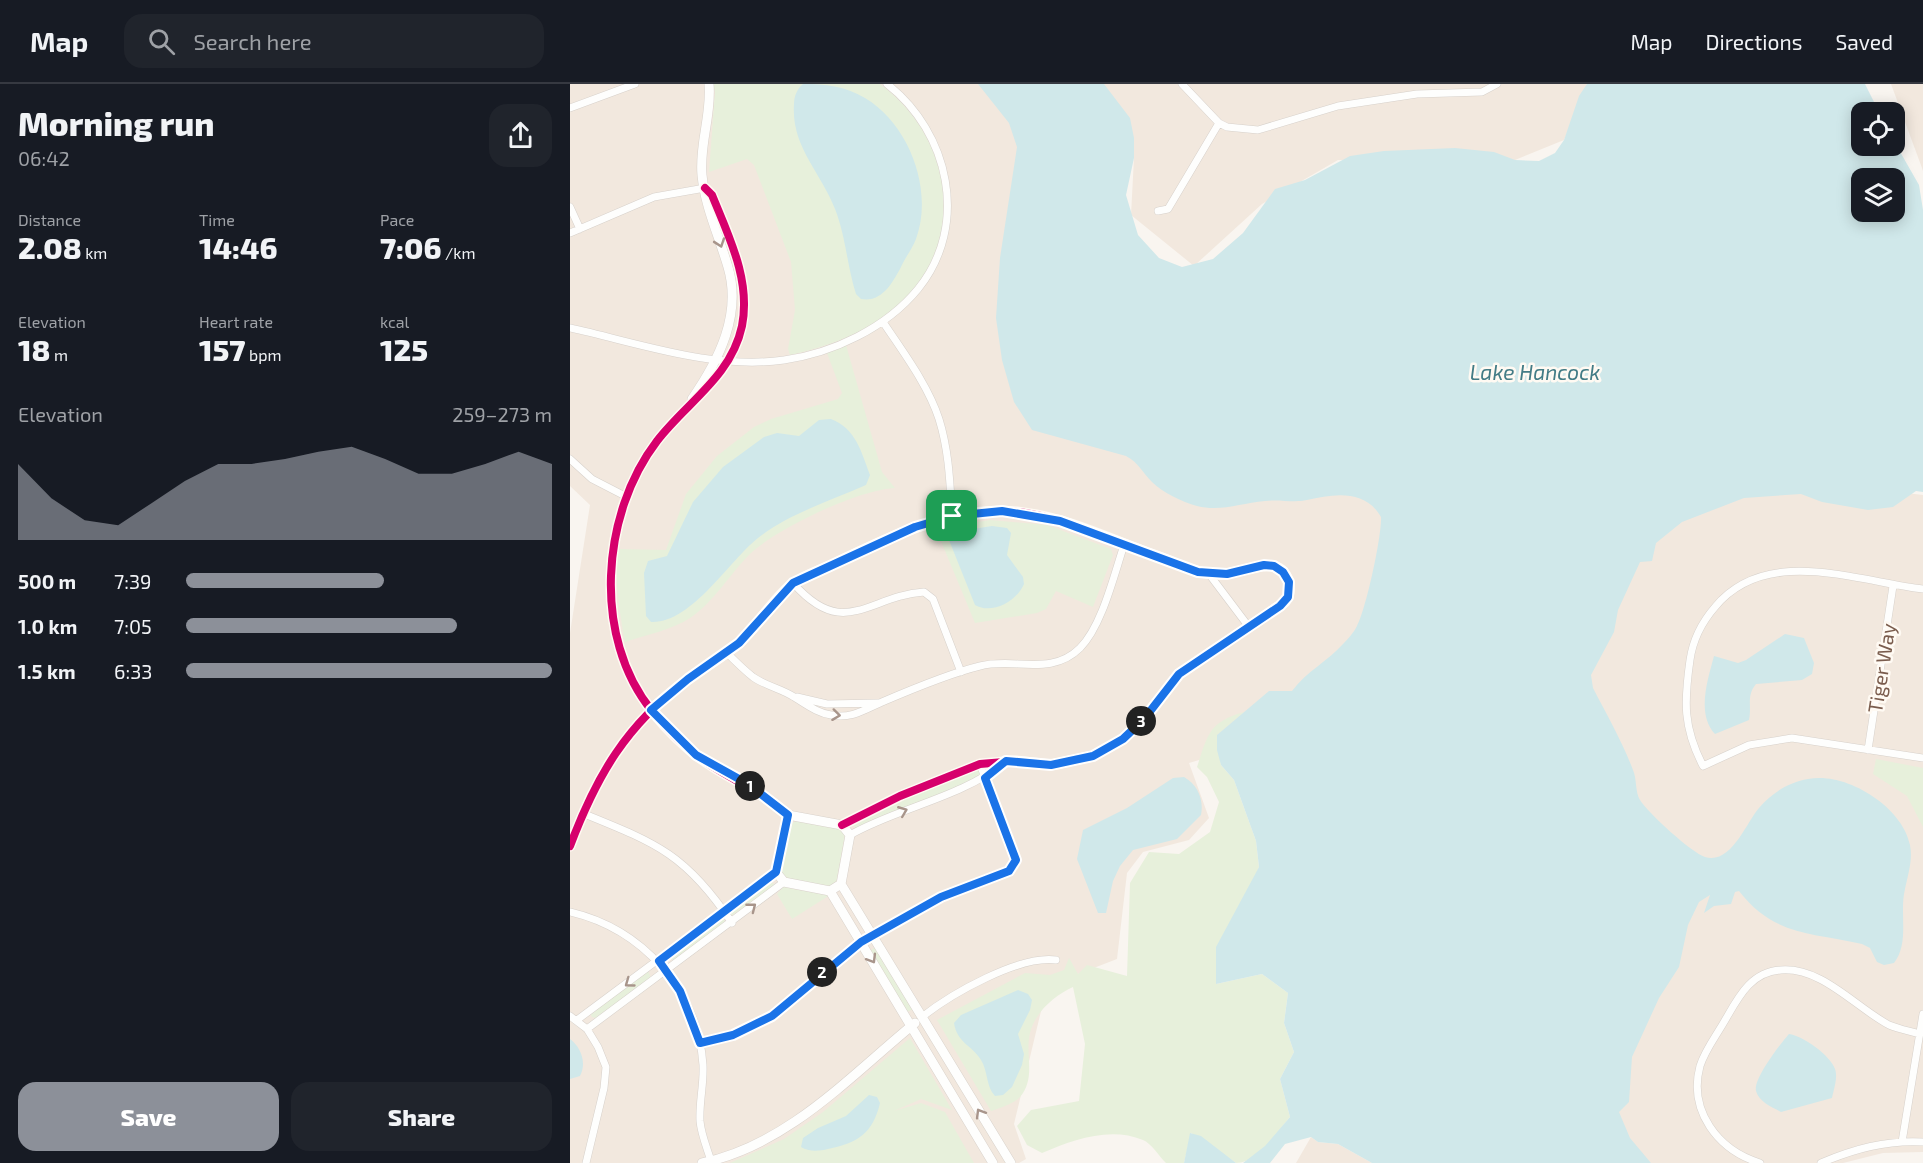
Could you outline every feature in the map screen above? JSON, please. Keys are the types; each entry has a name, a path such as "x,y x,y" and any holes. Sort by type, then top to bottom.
{"street":[{"path":"570,108 635,84"},
{"path":"680,415 715,360 729,324 732,287 729,269 704,197 702,160 709,84"},
{"path":"570,328 715,360 752,363 800,357 824,351 883,322 920,287 937,254 947,219 946,185 937,149 920,117 887,84"},
{"path":"1182,84 1219,123 1227,127 1257,130 1359,102 1417,94 1482,92 1496,85"},
{"path":"1158,211 1168,209 1219,123"},
{"path":"570,233 654,196 705,188"},
{"path":"570,846 582,813 607,764 621,743 651,710 688,679 726,653 759,623 776,600 793,583 915,527 952,516 995,511 1031,514 1060,521 1187,569 1209,574 1227,574 1269,565 1279,568 1287,577 1290,588 1285,602 1179,674 1144,719 1123,739 1093,756 1051,765 1006,761 980,764 900,796 842,825 788,815 748,784 696,755 651,710 628,672 614,619 611,594 615,542 625,496 638,467 658,438 718,378 741,329 744,286 736,257 716,206 705,188"},
{"path":"570,207 580,229"},
{"path":"883,322 922,384 938,417 948,458 952,516"},
{"path":"570,459 592,479 625,496"},
{"path":"726,653 754,678 793,696 810,708 829,715 855,714 961,672 997,663 1036,666 1054,663 1079,649 1095,626 1124,545"},
{"path":"1923,589 1815,572 1782,571 1749,579 1722,598 1703,621 1692,649 1686,689 1685,721 1702,766 1749,744 1792,738 1923,758"},
{"path":"1209,574 1249,627"},
{"path":"793,583 807,599 831,611 854,613 909,593 924,592 933,599 961,672"},
{"name":"Tiger Way","path":"1868,750 1893,586"},
{"path":"793,696 827,704 881,703"},
{"path":"850,835 886,817 985,778 1006,761"},
{"path":"700,1043 733,1035 772,1016 861,942 941,897 1009,871 1016,860 1012,845 980,764"},
{"path":"582,813 652,842 678,859 695,874 732,922"},
{"path":"586,1163 604,1088 606,1067 587,1029 574,1018 659,961 776,872 788,815"},
{"path":"842,825 850,835 841,884 1011,1163"},
{"path":"776,872 784,882 830,891 841,884"},
{"path":"587,1029 784,882"},
{"path":"830,891 993,1163"},
{"path":"570,912 585,916 615,930 659,961 690,1012 700,1043 703,1066 700,1124 706,1162 756,1144 801,1118 922,1017 963,990 1040,958 1056,960"},
{"path":"1760,1163 1738,1154 1711,1131 1700,1107 1698,1093 1698,1078 1705,1054 1740,995 1756,978 1780,970 1807,973 1892,1026 1919,1034"},
{"path":"1902,1142 1923,1014"},
{"path":"1821,1163 1851,1150 1902,1142 1923,1142"}],"shaded area":[{"path":"570,84 1033,84 1091,367 1379,395 1459,563 1290,733 1189,763 1209,818 1189,840 1143,852 1127,873 1117,959 1047,986 1014,1124 1026,1159 1019,1163 570,1163 570,633 590,505 570,486"},
{"path":"1101,84 1587,84 1564,140 1515,160 1338,160 1262,204 1194,266 1131,215 1134,158"},
{"path":"1891,84 1923,84 1923,171 1905,122 1905,102 1898,102"},
{"path":"1813,482 1923,495 1923,1152 1883,1153 1843,1163 1633,1163 1595,1075 1687,886 1751,848 1709,864 1645,824 1575,683 1616,570 1681,507"},
{"path":"1311,1137 1318,1142 1338,1144 1372,1163 1296,1163"}],"green space":[{"path":"713,84 880,84 905,107 924,134 937,163 943,194 942,225 934,255 918,284 883,318 845,338 790,355 788,349 795,310 791,262 754,165 747,159 709,172 715,92"},
{"path":"846,345 882,472 895,488 879,490 840,503 798,522 750,554 699,612 667,629 625,642 617,580 620,549 666,550 686,494 717,456 754,427 771,419 838,399 842,393 827,353"},
{"path":"990,520 1047,525 1111,549 1113,555 1093,607 1056,591 1046,609 1037,613 975,623 936,529"},
{"path":"1244,712 1217,735 1221,765 1234,780 1256,841 1259,867 1216,984 1262,974 1288,993 1284,1023 1294,1052 1280,1079 1290,1117 1259,1153 1244,1162 1236,1163 1191,1133 1184,1163 1166,1163 1143,1140 1118,1134 1078,1139 1042,1153 1027,1145 1017,1126 1031,1110 1079,1101 1085,1044 1073,987 1047,1005 1036,1018 1030,1033 1029,1071 1027,1086 1023,1093 1013,1102 991,1111 937,1020 1025,973 1050,975 1064,970 1069,958 1078,974 1087,965 1127,976 1130,883 1149,852 1179,854 1210,832 1219,802 1207,777 1197,767 1207,738 1217,725 1223,720"},
{"path":"1876,759 1923,768 1923,827 1907,796 1873,774"},
{"path":"973,770 979,770 979,778 856,829 853,825 882,807"},
{"path":"796,821 839,829 845,835 836,883 828,887 783,877 780,869 789,825"},
{"path":"769,880 775,885 731,916 728,912"},
{"path":"785,885 793,889 830,895 792,919 777,894"},
{"path":"720,916 726,922 674,961 668,956"},
{"path":"876,947 913,1009 907,1012 870,951"},
{"path":"648,971 651,978 596,1018 592,1017 590,1013"},
{"path":"910,1038 952,1110 921,1099 894,1111 921,1103 945,1112 974,1163 730,1163 784,1139 823,1112"}],"water":[{"path":"803,84 835,86 865,98 894,124 914,160 922,200 921,220 916,239 890,285 875,298 861,299 856,294 835,209 797,133 794,101 795,95"},
{"name":"Lake Hancock","path":"978,84 1104,84 1130,118 1134,138 1134,158 1126,195 1138,235 1159,258 1182,267 1213,259 1243,233 1275,189 1305,180 1350,156 1384,151 1455,148 1494,152 1515,160 1539,161 1555,153 1564,140 1579,96 1587,84 1865,84 1874,102 1851,102 1851,156 1902,156 1919,185 1923,210 1923,492 1916,491 1893,507 1868,510 1822,502 1801,494 1744,498 1682,522 1656,543 1652,561 1640,562 1618,610 1614,632 1591,675 1593,688 1633,770 1640,800 1671,832 1705,857 1714,858 1723,855 1737,841 1764,803 1781,789 1801,780 1823,778 1839,781 1855,786 1885,805 1905,831 1911,851 1903,898 1902,946 1894,963 1884,965 1877,962 1870,948 1862,944 1809,934 1780,924 1752,906 1739,891 1735,892 1731,904 1714,906 1704,913 1710,895 1699,902 1688,925 1679,967 1659,998 1632,1057 1629,1102 1619,1112 1630,1138 1651,1163 1372,1163 1338,1144 1318,1142 1311,1137 1285,1144 1270,1163 1243,1163 1265,1146 1290,1117 1280,1079 1294,1052 1284,1023 1288,993 1262,974 1216,984 1216,947 1259,867 1256,841 1234,780 1221,765 1217,750 1217,735 1269,691 1292,691 1353,633 1361,617 1369,589 1381,517 1366,502 1358,498 1338,495 1302,501 1265,501 1223,508 1197,506 1161,489 1126,456 1032,430 1014,402 1002,360 996,318 1000,258 1017,147 1009,123"},
{"path":"831,419 846,429 856,442 870,475 866,485 796,515 770,529 747,548 709,589 681,613 666,620 651,622 646,616 644,573 648,561 667,556 693,502 723,467 764,437 777,433 799,436 819,420"},
{"path":"992,526 1007,528 1011,533 1007,555 1023,577 1024,584 1016,596 1003,605 982,608 975,605 949,540 954,532"},
{"path":"1785,634 1804,638 1814,663 1812,674 1802,680 1756,684 1750,697 1749,720 1715,734 1709,726 1705,707 1705,696 1714,656 1738,663"},
{"path":"1184,777 1199,793 1202,804 1201,815 1177,839 1133,850 1120,866 1113,881 1106,913 1098,913 1077,859 1083,830 1127,808 1173,778"},
{"path":"1018,990 1028,994 1032,1000 1030,1010 1018,1034 1024,1054 1022,1065 1012,1087 1003,1095 995,1096 981,1060 961,1040 954,1023 961,1015"},
{"path":"1789,1034 1801,1038 1822,1052 1835,1069 1836,1079 1832,1098 1781,1112 1760,1098 1756,1085 1768,1061"},
{"path":"570,1039 580,1051 583,1066 580,1076 570,1079"},
{"path":"869,1095 877,1097 880,1103 873,1122 863,1135 848,1144 825,1150 818,1151 801,1147 803,1138 818,1128 846,1116"},
{"path":"1190,1133 1201,1136 1236,1163 1184,1163"}],"cycle path":[{"path":"705,188 712,195 737,259 744,292 742,326 736,344 718,375 657,441 638,471 624,504 615,539 611,576 612,612 620,648 633,681 652,711 695,754 760,794 788,815"},
{"path":"570,846 591,796 616,753 631,733 666,696 740,642 777,598 795,582 898,534 968,514 992,511 1017,512 1071,524 1199,572 1224,574 1260,566 1269,566 1284,572 1289,587 1285,602 1179,674 1144,719 1123,739 1093,756 1051,765 1016,761 980,764 900,796 842,825"}],"route":[{"path":"1002,511 1045,517 1187,569 1209,574 1227,574 1264,565 1274,566 1287,577 1290,588 1288,597 1280,606 1179,674 1144,719 1123,739 1093,756 1051,765 1006,761 985,778 1016,860 1009,871 941,897 861,942 772,1016 733,1035 700,1043 680,991 659,961 776,872 788,815 748,784 696,755 682,744 651,710 688,679 739,643 793,583 915,527 952,516 1002,511"}]}
